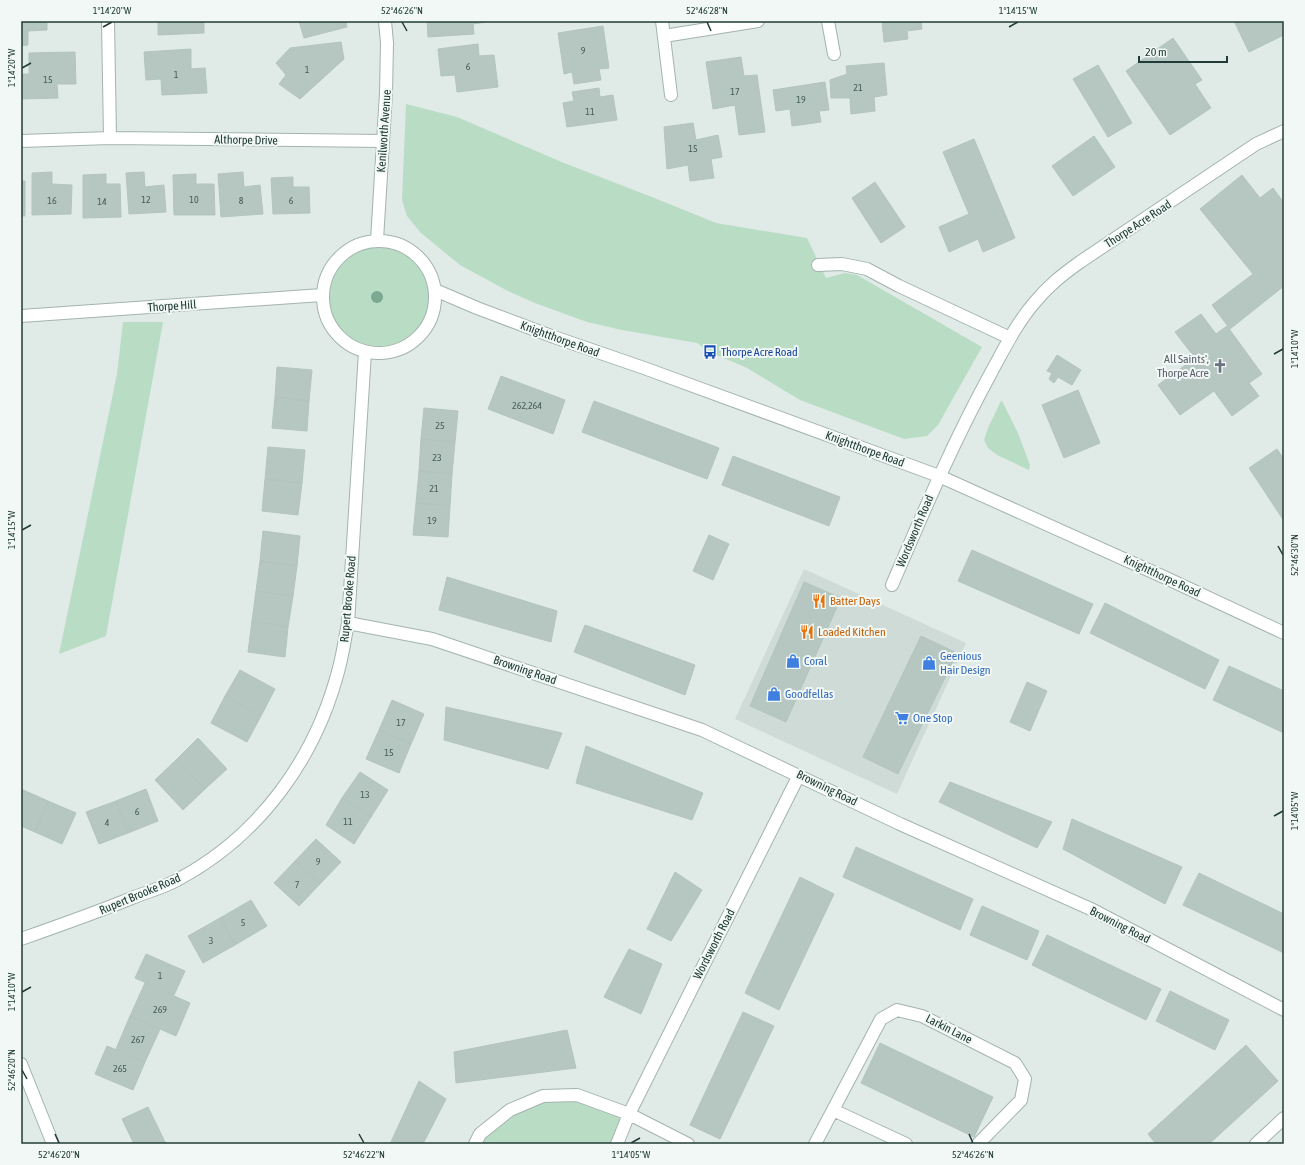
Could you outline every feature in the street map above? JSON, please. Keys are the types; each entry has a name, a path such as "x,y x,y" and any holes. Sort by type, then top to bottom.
{"street":[{"path":"108,21 110,138"},
{"name":"Kenilworth Avenue","path":"377,240 386,94 387,43 385,21"},
{"path":"662,21 671,95"},
{"path":"664,36 758,21"},
{"path":"828,21 834,54"},
{"name":"Thorpe Acre Road","path":"939,476 973,406 1010,338 1033,303 1053,282 1256,144 1284,131"},
{"name":"Althorpe Drive","path":"21,141 110,138 383,141"},
{"path":"377,240 392,242 406,248 418,257 430,273 435,290 433,311 424,331 416,340 408,346 388,353 377,354 365,352 347,344 334,332 325,315 322,295 326,278 336,259 346,251 362,243 377,240"},
{"path":"818,265 842,264 867,269 899,286 1010,338"},
{"name":"Knightthorpe Road","path":"435,290 477,308 554,337 644,368 939,476 1284,633"},
{"name":"Thorpe Hill","path":"21,316 322,295"},
{"name":"Rupert Brooke Road","path":"21,939 86,916 176,881 228,846 254,823 279,794 298,766 316,734 328,703 340,668 348,623 365,352"},
{"name":"Wordsworth Road","path":"892,585 939,476"},
{"name":"Browning Road","path":"348,623 439,641 702,730 900,824 1093,910 1284,1010"},
{"name":"Wordsworth Road","path":"617,1144 629,1114 799,775"},
{"name":"Larkin Lane","path":"815,1144 881,1019 897,1010 922,1016 1015,1063 1025,1079 1021,1100 978,1144"},
{"path":"21,1064 53,1144"},
{"path":"475,1144 480,1134 510,1110 542,1096 577,1095 629,1114 688,1144"},
{"path":"833,1110 906,1144"},
{"path":"1256,1144 1284,1118"}],"shaded area":[{"path":"804,569 966,643 897,794 735,719"}],"green space":[{"path":"406,104 457,117 564,163 716,223 807,238 826,278 845,273 857,275 982,347 938,425 927,436 904,439 800,400 747,368 710,352 697,343 622,330 587,322 535,303 508,291 460,265 421,233 407,216 402,200"},
{"path":"379,241 401,245 419,257 431,275 435,297 431,319 419,337 401,349 379,353 357,349 339,337 327,319 323,297 327,275 339,257 357,245"},
{"path":"123,322 163,322 106,636 59,654 117,374"},
{"path":"1001,401 1018,433 1030,465 1029,470 997,455 988,448 984,440"},
{"path":"577,1095 629,1114 617,1144 475,1144 480,1134 543,1096"}],"building":[{"path":"21,21 47,21 47,30 28,31 28,45 21,46"},
{"path":"158,21 204,21 204,33 158,35"},
{"path":"299,21 346,21 347,27 304,38"},
{"path":"427,21 487,22 473,24 474,34 428,37"},
{"path":"882,21 921,21 922,29 907,31 908,39 884,42"},
{"path":"1234,21 1284,21 1284,35 1249,52"},
{"path":"603,26 609,68 599,69 601,80 574,84 572,72 564,74 558,33"},
{"path":"1173,38 1202,80 1195,84 1211,108 1170,135 1126,71"},
{"path":"341,42 344,59 300,99 279,84 286,75 276,63 290,48"},
{"path":"478,44 479,56 494,55 498,87 457,92 455,75 441,76 438,49"},
{"path":"191,49 191,69 205,68 207,93 162,95 161,79 146,80 144,52"},
{"path":"75,52 76,84 57,84 58,98 21,99 21,74 29,74 29,53"},
{"path":"741,57 744,76 757,75 765,132 739,135 735,105 713,109 706,62"},
{"path":"884,63 887,95 874,97 875,111 851,114 850,98 831,98 830,80 847,74 846,66"},
{"path":"1098,65 1132,123 1108,137 1073,79"},
{"path":"825,82 829,110 819,111 821,122 792,126 790,109 776,111 773,90"},
{"path":"599,88 600,97 613,95 617,120 567,127 563,103 574,101 572,92"},
{"path":"693,123 696,140 718,135 722,157 711,159 714,178 690,181 688,165 667,169 664,127"},
{"path":"1094,136 1115,167 1073,196 1052,166"},
{"path":"974,139 1015,238 983,252 978,239 949,252 939,227 969,214 943,152"},
{"path":"52,172 52,184 72,185 71,214 32,215 32,173"},
{"path":"144,172 145,187 164,185 166,212 129,214 126,173"},
{"path":"243,172 244,187 260,185 263,214 221,217 218,174"},
{"path":"106,174 106,184 120,184 121,217 83,218 83,175"},
{"path":"196,174 196,184 214,184 215,215 174,215 173,175"},
{"path":"1242,175 1260,198 1273,188 1284,203 1284,286 1230,329 1212,305 1253,274 1200,209"},
{"path":"293,177 293,187 309,187 310,213 273,214 271,178"},
{"path":"21,181 25,181 25,216 21,216"},
{"path":"875,182 905,227 881,243 852,198"},
{"name":"All Saints', Thorpe Acre","path":"1201,314 1216,334 1227,326 1262,374 1249,383 1259,396 1232,416 1214,391 1180,415 1158,385 1195,358 1175,332"},
{"path":"1057,355 1081,370 1072,385 1058,377 1054,383 1049,379 1052,373 1047,371"},
{"path":"277,367 312,370 309,401 275,397"},
{"path":"501,376 565,400 553,434 488,409"},
{"path":"1078,390 1100,443 1064,458 1042,405"},
{"path":"275,397 309,401 307,431 272,428"},
{"path":"594,401 719,448 707,479 582,432"},
{"path":"424,408 458,411 455,442 421,439"},
{"path":"421,439 455,442 452,474 419,471"},
{"path":"268,447 305,450 302,483 265,479"},
{"path":"1277,449 1284,459 1284,521 1249,468"},
{"path":"733,456 840,497 829,526 722,485"},
{"path":"419,471 452,474 450,506 416,503"},
{"path":"265,479 302,483 298,515 262,511"},
{"path":"416,503 450,506 448,537 413,535"},
{"path":"263,531 300,536 297,566 260,561"},
{"path":"709,535 729,544 713,580 693,571"},
{"path":"972,550 1093,604 1079,634 958,581"},
{"path":"260,561 297,566 293,596 256,591"},
{"path":"447,577 557,611 551,642 439,610"},
{"path":"804,582 841,598 786,722 750,706"},
{"path":"256,591 293,596 288,627 252,621"},
{"path":"1105,603 1219,660 1205,689 1090,633"},
{"path":"252,621 288,627 285,657 248,652"},
{"path":"585,625 695,665 685,695 574,652"},
{"path":"921,636 957,653 898,774 863,757"},
{"path":"1229,666 1284,691 1284,733 1213,700"},
{"path":"240,670 275,689 261,716 225,696"},
{"path":"1027,682 1047,691 1030,731 1010,722"},
{"path":"225,696 261,716 247,742 211,723"},
{"path":"392,700 424,714 411,744 379,730"},
{"path":"446,707 562,733 548,769 444,740"},
{"path":"379,730 411,744 399,773 366,759"},
{"path":"198,738 227,769 205,789 177,759"},
{"path":"586,746 703,793 692,820 576,783"},
{"path":"177,759 205,789 183,810 155,780"},
{"path":"360,772 388,790 371,817 342,798"},
{"path":"950,782 1052,822 1037,848 939,802"},
{"path":"21,789 48,801 35,832 21,826"},
{"path":"146,789 158,821 128,833 116,801"},
{"path":"342,798 371,817 354,844 326,825"},
{"path":"48,801 76,813 62,844 35,832"},
{"path":"116,801 128,833 99,844 86,812"},
{"path":"1072,819 1182,867 1165,904 1063,849"},
{"path":"316,839 341,862 320,884 295,861"},
{"path":"856,847 973,899 960,930 843,877"},
{"path":"295,861 320,884 299,906 274,883"},
{"path":"675,872 702,890 671,941 647,929"},
{"path":"1199,873 1284,914 1284,953 1183,905"},
{"path":"800,877 834,894 779,1010 745,993"},
{"path":"251,900 267,926 235,945 220,918"},
{"path":"982,906 1039,931 1027,960 970,935"},
{"path":"220,918 235,945 203,963 188,936"},
{"path":"1047,935 1161,989 1146,1020 1032,965"},
{"path":"629,949 662,964 641,1014 604,997"},
{"path":"146,954 185,971 174,995 135,978"},
{"path":"145,983 190,1003 176,1036 130,1016"},
{"path":"1170,991 1229,1020 1215,1050 1156,1021"},
{"path":"743,1012 774,1026 720,1139 690,1125"},
{"path":"130,1016 160,1029 145,1062 116,1049"},
{"path":"567,1030 576,1068 456,1083 454,1052"},
{"path":"880,1043 993,1097 974,1137 861,1083"},
{"path":"1246,1045 1278,1081 1209,1144 1156,1144 1148,1134"},
{"path":"107,1046 145,1062 133,1090 95,1074"},
{"path":"419,1081 446,1099 423,1144 390,1144"},
{"path":"148,1107 166,1144 134,1144 122,1119"}],"place":[{"name":"Thorpe Acre Road","path":"710,352"},
{"name":"All Saints', Thorpe Acre","path":"1220,366"},
{"name":"Batter Days","path":"819,601"},
{"name":"Loaded Kitchen","path":"807,632"},
{"name":"Coral","path":"793,661"},
{"name":"Geenious Hair Design","path":"929,663"},
{"name":"Goodfellas","path":"774,694"},
{"name":"One Stop","path":"902,718"}]}
